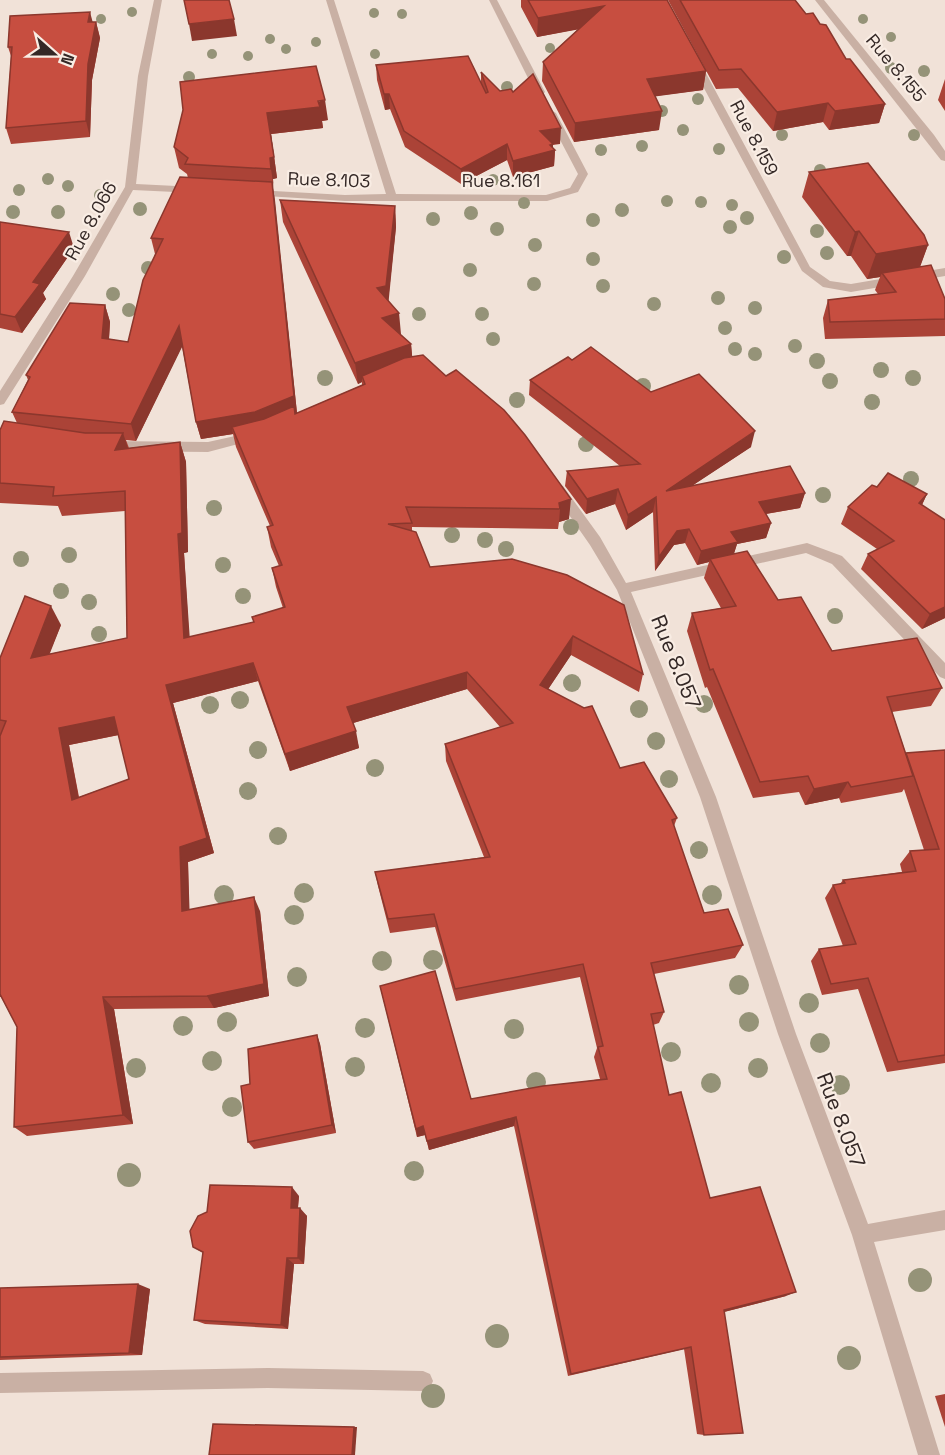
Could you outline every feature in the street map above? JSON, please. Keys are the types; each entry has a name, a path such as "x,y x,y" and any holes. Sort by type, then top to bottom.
{"street":[{"path":"158,0 163,0"},
{"name":"Rue 8.066","path":"0,401 79,276 130,187 143,76 158,0"},
{"name":"Rue 8.103","path":"249,193 345,198 392,197 330,0"},
{"name":"Rue 8.161","path":"392,197 547,198 574,190 583,174 493,0"},
{"name":"Rue 8.155","path":"819,0 854,46 929,134 945,158"},
{"name":"Rue 8.159","path":"689,51 806,269 827,284 851,288 945,272"},
{"path":"130,187 201,190"},
{"path":"93,446 208,447 263,434"},
{"name":"Rue 8.057","path":"550,478 595,541 623,589 708,797 787,1034 862,1235 928,1455"},
{"path":"623,589 807,548 837,560 945,673"},
{"path":"862,1235 945,1220"},
{"path":"0,1383 268,1378 423,1381"}],"building":[{"path":"184,0 229,0 234,19 189,24"},
{"path":"528,0 667,0 706,71 647,79 662,111 575,123 543,62 604,6 538,18"},
{"path":"680,0 795,0 806,14 813,13 820,24 826,25 846,59 850,59 885,104 835,111 828,103 777,112 741,69 719,70"},
{"path":"90,12 88,22 96,22 88,64 86,121 6,128 12,47 8,47 10,16"},
{"path":"468,56 486,93 488,92 481,72 500,91 511,89 513,92 533,74 561,128 540,131 553,144 550,145 555,150 513,161 507,144 461,169 404,131 389,94 384,94 376,65"},
{"path":"316,66 325,100 318,101 320,107 267,113 274,157 270,158 271,169 185,164 188,158 174,147 183,110 180,82"},
{"path":"868,163 924,235 928,245 876,254 859,231 855,232 809,172"},
{"path":"180,177 272,182 294,396 255,412 196,422 179,326 131,424 12,412 30,377 26,375 70,303 105,305 102,338 128,342 143,280 163,239 151,238"},
{"path":"280,200 395,206 386,286 377,288 399,313 382,318 411,344 355,363"},
{"path":"0,222 69,232 33,282 40,284 15,317 0,314"},
{"path":"931,265 945,299 945,319 830,322 828,300 896,292 882,273"},
{"path":"591,347 651,392 699,374 755,431 666,491 790,466 805,493 759,502 771,523 731,532 738,542 701,551 689,529 677,531 659,557 656,497 628,515 618,489 587,499 567,471 640,464 530,380 568,357 572,360"},
{"path":"423,355 446,376 456,370 504,410 571,499 559,503 560,509 406,507 412,523 388,524 416,532 430,567 512,559 567,575 624,605 643,674 573,636 540,685 584,708 592,706 620,768 644,762 677,818 672,820 704,913 728,909 743,945 651,963 664,1012 651,1014 669,1095 681,1092 710,1198 760,1187 796,1292 724,1310 743,1433 704,1435 691,1347 571,1374 516,1117 427,1141 423,1126 416,1129 380,986 435,971 471,1099 543,1086 607,1079 598,1047 603,1046 583,964 455,989 434,914 388,919 375,872 490,857 445,744 513,723 467,672 347,707 356,731 285,754 253,663 166,685 207,838 180,847 182,911 254,897 264,984 207,996 103,997 123,1115 14,1127 17,1027 0,994 0,736 6,721 0,720 0,658 25,596 51,606 31,658 127,638 125,491 53,496 54,487 0,483 0,430 4,421 85,433 123,433 115,450 180,442 182,533 178,534 184,638 254,622 252,617 285,607 272,568 282,565 267,527 273,525 232,427 264,419 294,406 295,414 365,384 362,376 404,358","holes":["114,717 129,779 72,800 59,728"]},
{"path":"888,473 927,494 919,503 945,520 945,607 930,614 868,554 894,541 848,507 872,485 877,487"},
{"path":"747,551 778,600 801,597 832,651 917,638 942,688 887,697 913,776 851,787 848,782 814,789 808,776 760,782 713,669 710,670 692,613 736,606 710,559"},
{"path":"945,750 945,1055 898,1062 868,978 831,984 819,949 856,944 833,885 845,883 843,880 916,871 910,851 939,849 906,753"},
{"path":"317,1035 332,1125 248,1142 241,1086 250,1084 248,1049"},
{"path":"210,1185 292,1187 291,1208 300,1208 298,1258 287,1258 281,1325 194,1320 203,1252 193,1247 190,1231 198,1216 207,1212"},
{"path":"138,1284 129,1353 0,1357 0,1288"},
{"path":"213,1424 354,1427 352,1455 209,1455"}]}
